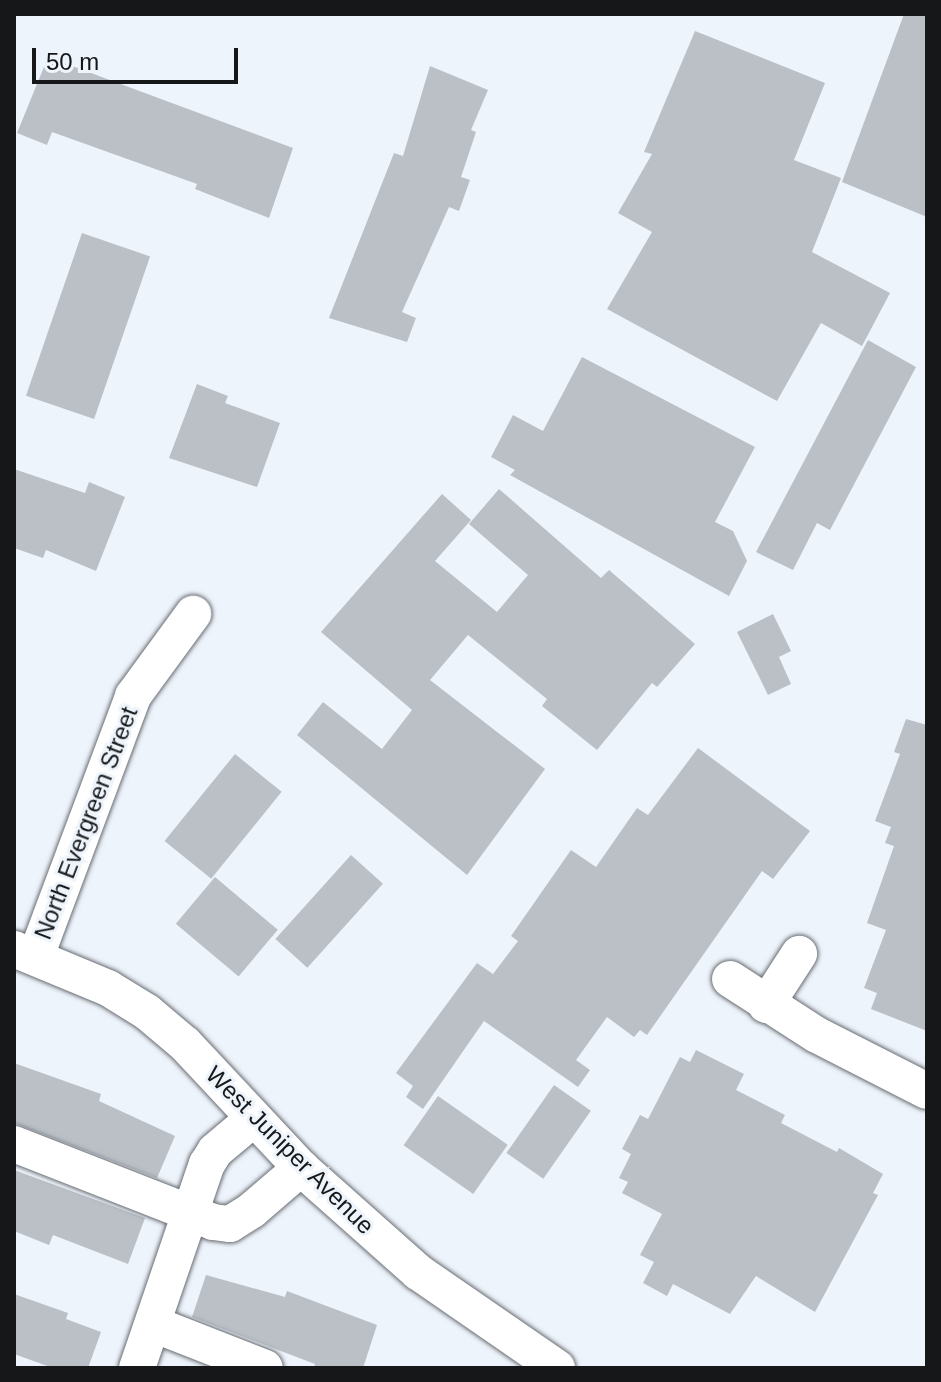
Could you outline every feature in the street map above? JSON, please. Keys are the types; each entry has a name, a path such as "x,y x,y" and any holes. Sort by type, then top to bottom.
{"street":[{"name":"North Evergreen Street","path":"25,953 133,696 193,614"},
{"name":"West Juniper Avenue","path":"25,953 147,1012 185,1044 252,1120 301,1168 418,1272 557,1368"},
{"path":"766,1005 799,954"},
{"path":"730,979 766,1005 927,1091"},
{"path":"137,1368 193,1215 197,1188 215,1151 252,1120"},
{"path":"14,1144 193,1215 230,1224 301,1168"},
{"path":"153,1324 265,1368"}],"building":[{"path":"904,14 927,14 927,217 842,182"},
{"path":"695,31 825,83 794,160 841,178 812,252 890,293 862,346 821,323 777,401 607,309 652,232 618,213 652,154 644,152"},
{"path":"48,57 293,148 269,218 195,189 197,184 52,132 47,145 17,133"},
{"path":"430,66 488,90 471,130 476,132 461,177 470,180 459,211 449,207 402,312 416,318 407,342 329,318 394,153 403,156"},
{"path":"82,233 150,256 94,419 26,396"},
{"path":"868,340 916,367 830,530 817,523 793,570 756,552"},
{"path":"582,357 755,447 715,522 733,531 747,561 729,596 510,475 515,470 491,457 513,415 543,431"},
{"path":"197,384 228,396 225,403 280,423 257,487 169,458"},
{"path":"14,469 85,493 89,482 125,497 96,571 46,550 43,558 14,548"},
{"path":"499,489 601,578 609,570 695,644 657,687 652,683 597,750 542,706 547,699 468,635 430,680 545,769 467,875 297,735 323,702 382,749 412,710 321,632 442,494 471,520 435,561 497,612 528,575 469,524"},
{"path":"773,614 791,651 779,657 791,684 768,695 737,632"},
{"path":"906,719 927,725 927,1031 871,1009 877,993 864,988 886,930 867,923 894,846 885,843 891,827 875,821 900,754 894,752"},
{"path":"698,748 810,831 773,879 762,871 647,1035 640,1030 634,1037 607,1017 576,1060 590,1070 578,1087 484,1021 423,1109 406,1097 413,1086 396,1073 477,963 493,974 518,941 511,936 571,850 596,867 637,808 648,815"},
{"path":"235,754 282,792 211,879 165,841"},
{"path":"351,855 383,884 307,968 275,939"},
{"path":"215,877 278,930 239,976 176,924"},
{"path":"696,1050 744,1074 736,1090 785,1115 781,1123 837,1152 839,1148 883,1174 873,1193 878,1195 815,1312 756,1276 730,1314 673,1284 667,1296 643,1283 654,1262 640,1255 662,1214 622,1193 628,1182 619,1178 631,1154 622,1149 640,1115 648,1119 680,1057 690,1062"},
{"path":"14,1063 101,1094 99,1101 175,1136 157,1178 14,1123"},
{"path":"554,1085 591,1111 543,1179 506,1153"},
{"path":"438,1096 508,1145 473,1194 404,1145"},
{"path":"14,1170 145,1218 128,1264 53,1235 49,1245 14,1231"},
{"path":"206,1275 285,1297 287,1291 377,1325 363,1368 314,1368 315,1364 192,1317"},
{"path":"14,1294 68,1313 66,1319 101,1332 88,1368 53,1368 14,1354"}]}
